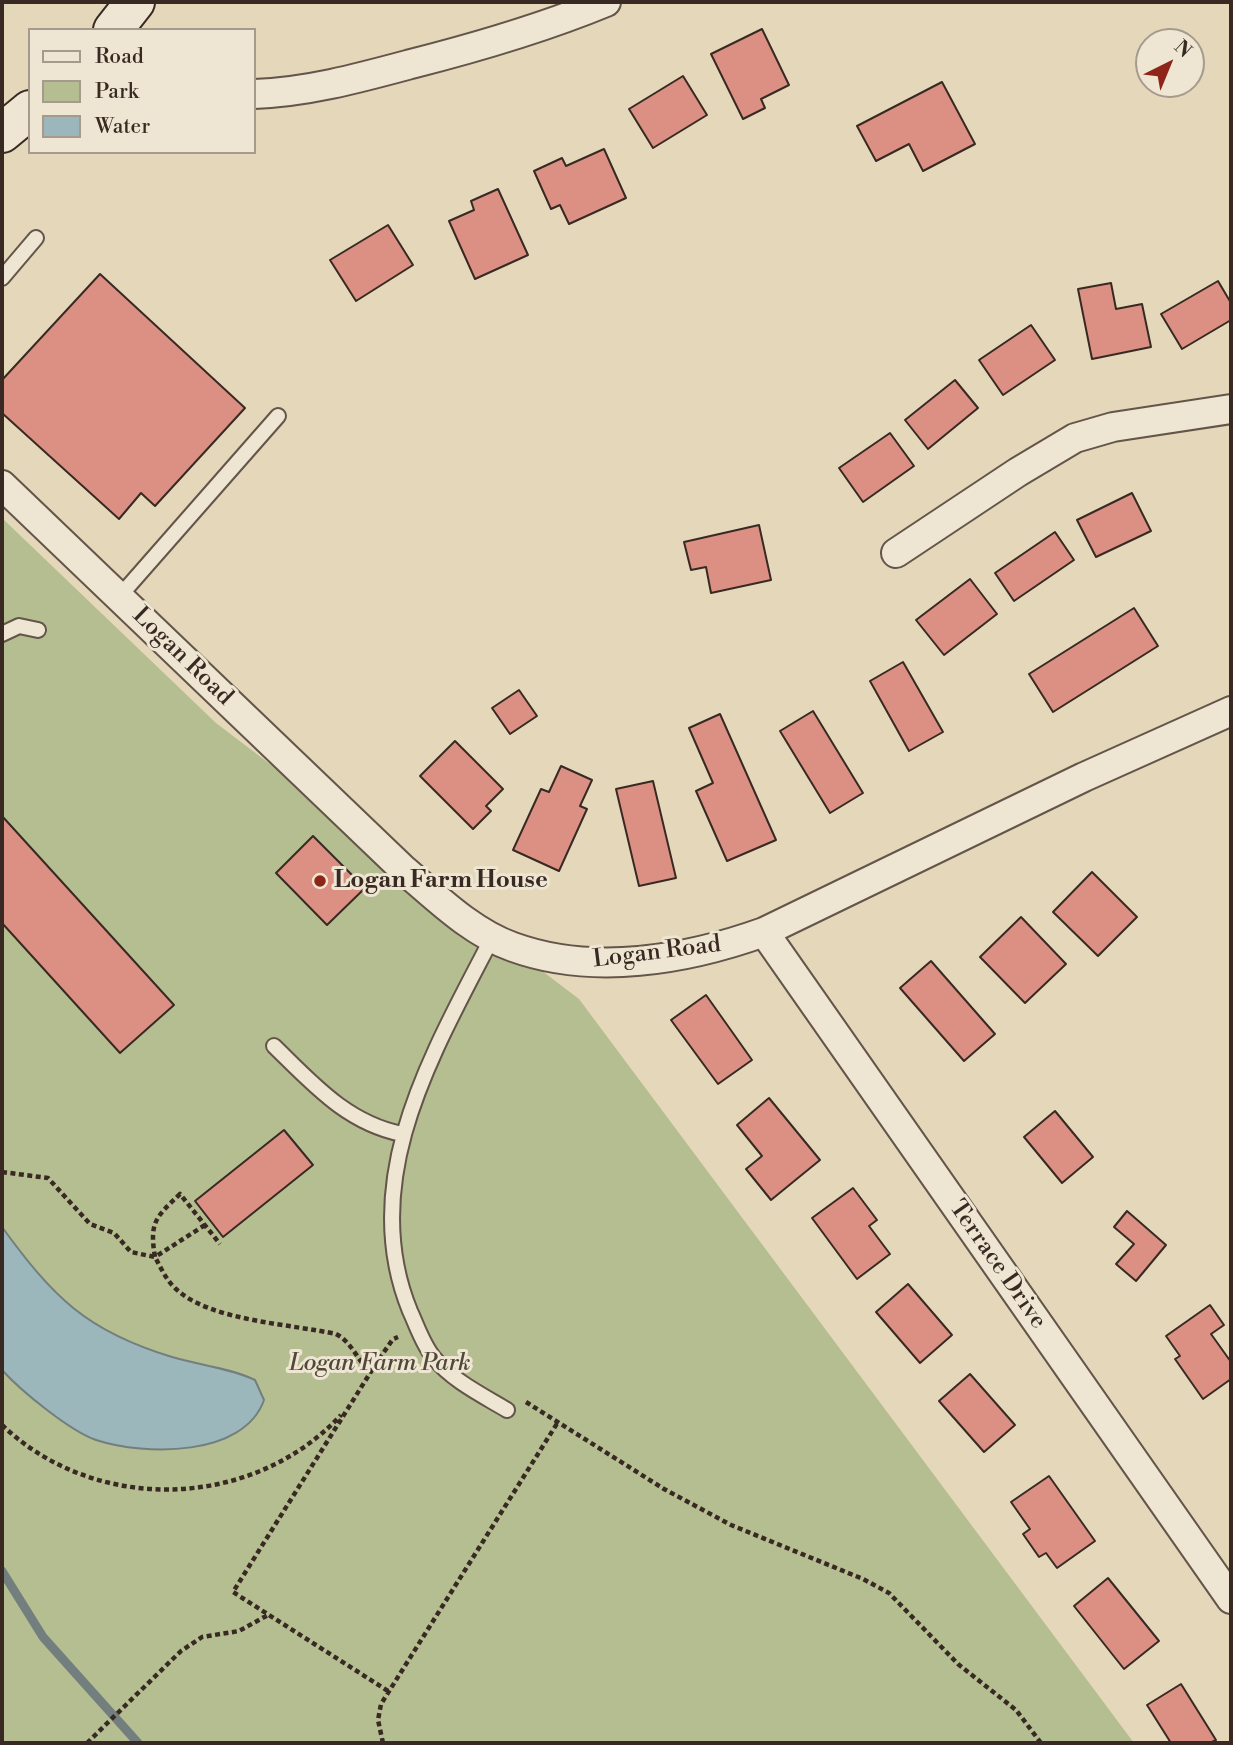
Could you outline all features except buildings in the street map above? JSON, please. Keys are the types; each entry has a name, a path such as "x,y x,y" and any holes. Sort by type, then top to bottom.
{"street":[{"path":"256,94 303,90 377,73 554,23 606,2"},
{"path":"2,133 28,112"},
{"path":"896,553 1018,471 1075,438 1113,427 1231,409"},
{"name":"Logan Road","path":"2,485 404,870 457,915 512,947 582,963 648,960 724,946 764,932 1084,777 1231,711"},
{"name":"Terrace Drive","path":"764,932 1231,1599"}],"lane":[{"path":"2,278 36,239"},
{"path":"119,597 278,416"},
{"path":"2,634 19,626 38,630"},
{"path":"493,936 422,1080 402,1134 391,1243 401,1289 432,1357 453,1377 507,1410"},
{"path":"274,1046 324,1095 342,1108 373,1126 402,1134"}],"path":[{"path":"2,1172 48,1178 90,1224 114,1233 131,1252 155,1257 205,1225"},
{"path":"220,1244 180,1194 155,1219 152,1230 155,1257 176,1289 193,1301 237,1315 336,1334 348,1343 363,1366 371,1372"},
{"path":"388,1691 233,1592 393,1339"},
{"path":"2,1425 36,1451 75,1471 112,1483 163,1490 205,1489 244,1479 287,1458 323,1434 349,1406"},
{"path":"383,1743 378,1712 388,1691 558,1422 664,1489 731,1525 863,1579 889,1593 958,1664 1016,1710 1041,1743"},
{"path":"87,1743 162,1666 202,1637 240,1631 268,1615"}],"green space":[{"name":"Logan Farm Park","path":"2,518 216,723 579,999 1134,1743 2,1743"}],"water":[{"path":"2,1227 20,1252 56,1292 94,1323 142,1347 255,1380 264,1400 253,1419 236,1433 215,1442 191,1447 140,1449 96,1440 46,1410 2,1370"}],"waterway":[{"path":"2,1571 43,1637 138,1743"}],"place":[{"name":"Logan Farm House","path":"320,881"}]}
